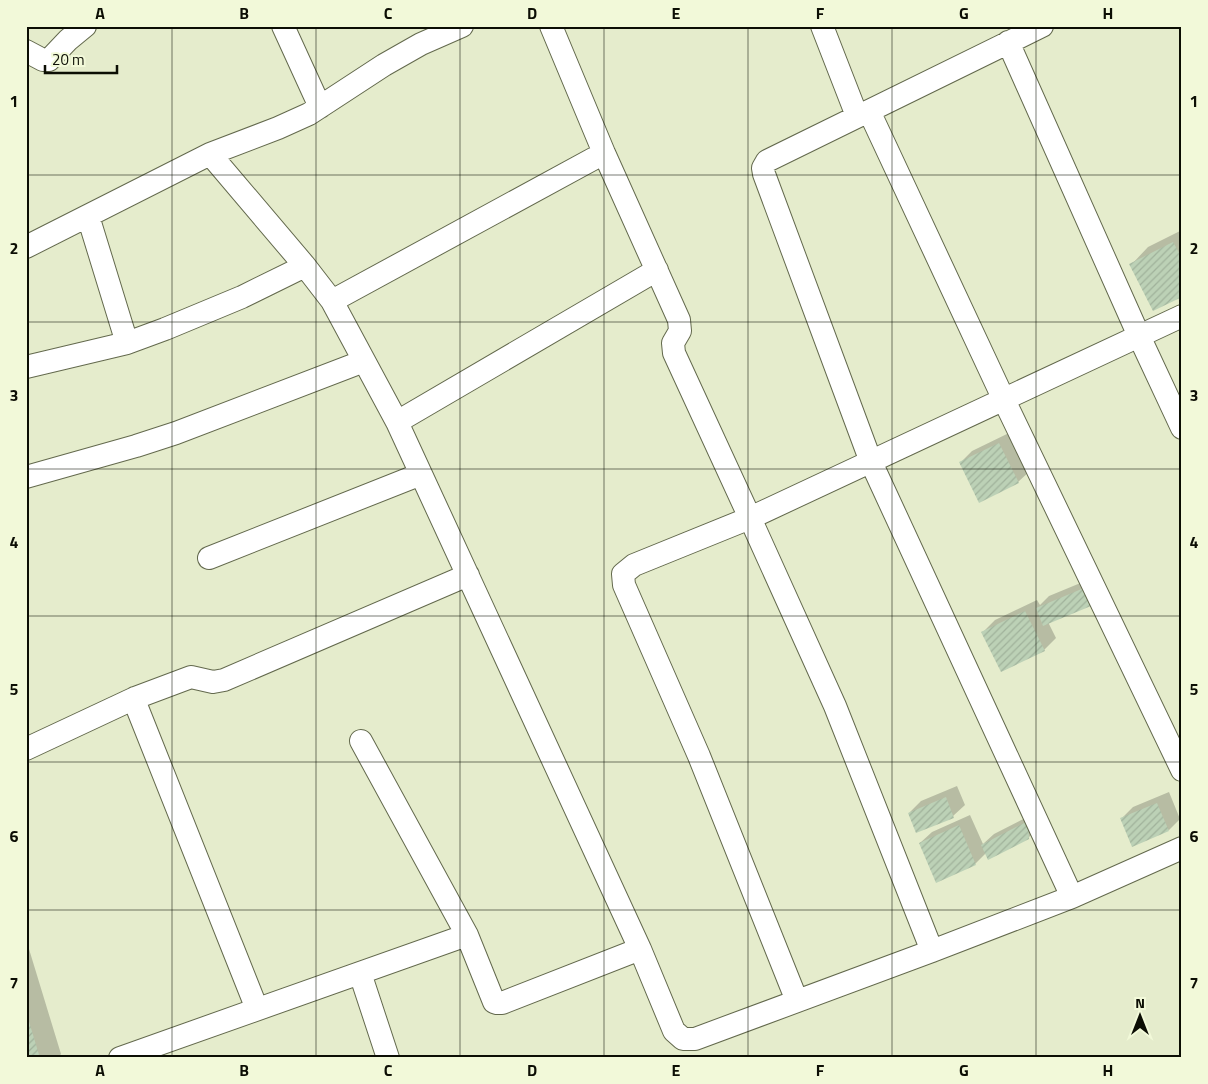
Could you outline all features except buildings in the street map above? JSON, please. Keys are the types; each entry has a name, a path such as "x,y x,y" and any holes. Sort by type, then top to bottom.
{"street":[{"path":"26,51 44,60 49,60 84,26"},
{"path":"283,26 320,107"},
{"path":"26,248 210,154 309,114 384,65 421,44 431,32 462,26"},
{"path":"551,26 604,153 680,320 680,331 673,343 674,353 834,706 932,951"},
{"path":"822,26 1182,770"},
{"path":"1042,26 767,160 763,168 871,462 1072,897"},
{"path":"1008,42 1182,428"},
{"path":"332,301 604,153"},
{"path":"210,154 305,266 332,301 398,422 640,949 674,1032 683,1039 696,1039 932,951 1072,897 1182,848"},
{"path":"88,216 126,343"},
{"path":"26,367 126,343 165,329 242,297 305,266"},
{"path":"398,422 657,270"},
{"path":"797,1001 699,756 624,585 623,574 634,565 750,518 1182,316"},
{"path":"26,477 176,433 364,361"},
{"path":"209,558 421,474"},
{"path":"26,750 135,698 191,677 213,682 224,680 468,575"},
{"path":"135,698 136,705 257,1009"},
{"path":"361,741 467,935 494,1002 502,1003 640,949"},
{"path":"120,1058 467,935"},
{"path":"360,973 388,1058"}]}
